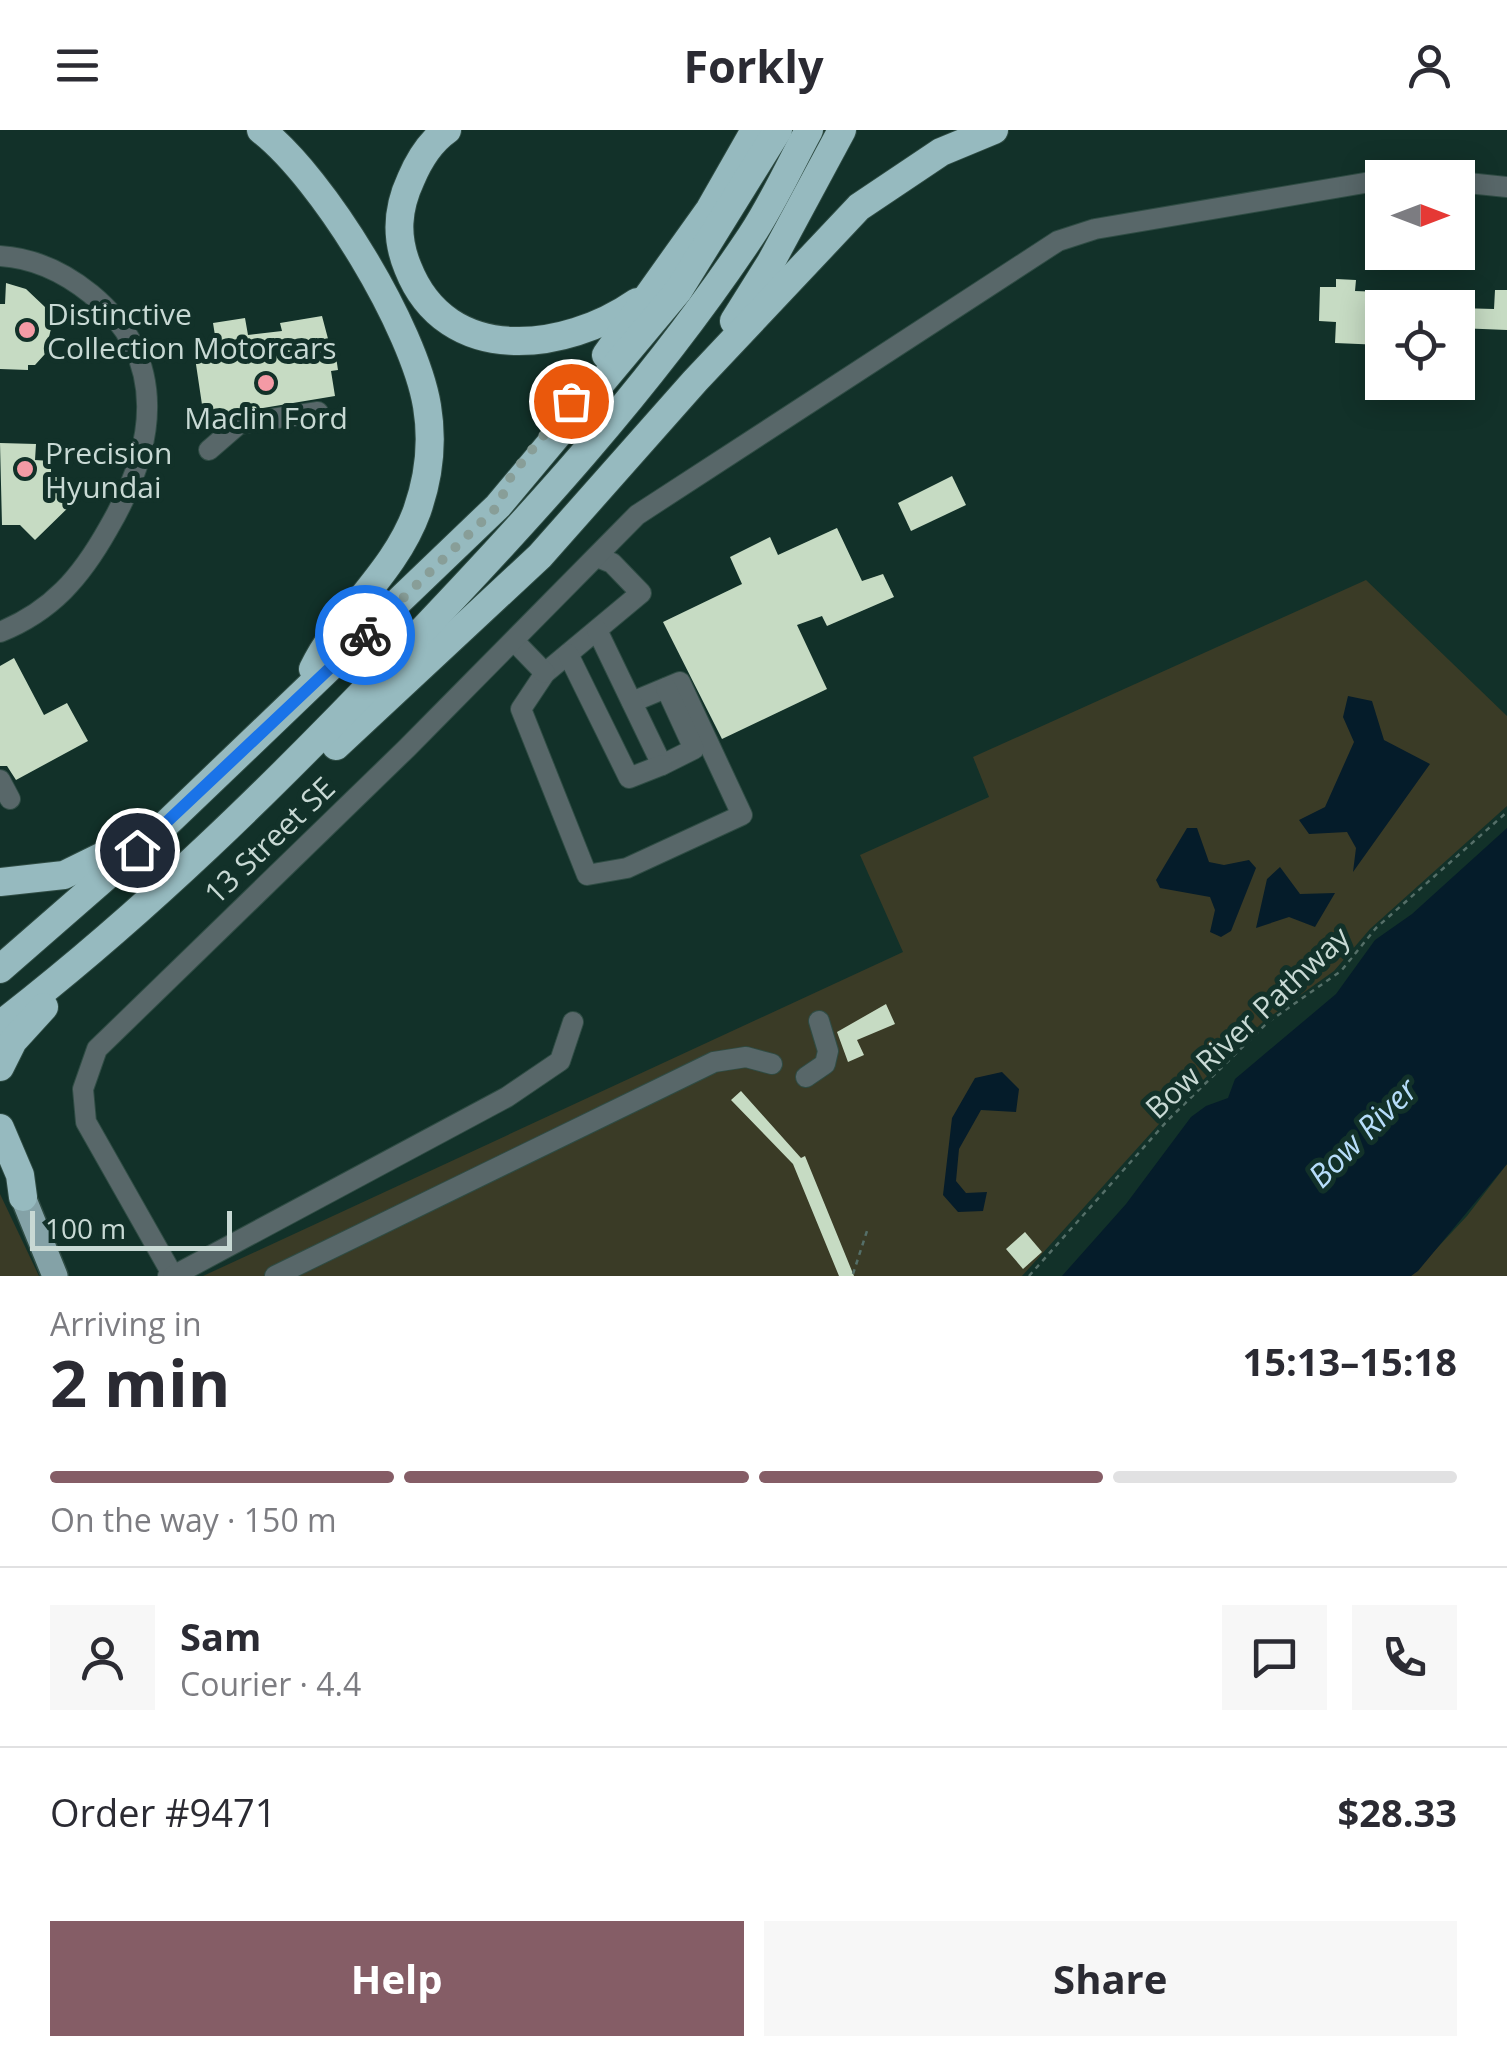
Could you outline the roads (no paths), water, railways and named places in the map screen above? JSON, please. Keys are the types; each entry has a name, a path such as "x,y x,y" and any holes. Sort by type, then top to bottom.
{"highway":[{"path":"261,130 289,152 318,188 354,245 421,381 430,433 426,482 416,514 366,598 320,654 299,696"},
{"path":"447,130 420,160 400,204 398,221 409,272 436,312 476,335 534,342 582,333 608,322 650,293"},
{"path":"498,506 511,476 710,209 755,130"},
{"path":"0,970 164,826 498,506 668,304 745,188 778,130"},
{"path":"0,1025 67,973 260,800 587,454 753,234 809,130"},
{"path":"695,381 772,262 842,130"},
{"path":"260,800 312,769 540,556 695,381 859,207 941,152 994,130"},
{"path":"0,882 64,876 164,826"},
{"path":"0,1067 13,1041 67,973"},
{"path":"0,1128 20,1174 11,1190"}],"main road":[{"path":"11,1190 55,1276"}],"street":[{"name":"13 Street SE","path":"171,1276 86,1122 83,1089 96,1049 407,748 637,514 1058,241 1096,229 1365,183"},
{"path":"1475,184 1507,187"},
{"path":"0,256 55,270 104,304 133,347 148,414 143,458 133,486 85,569 55,602 0,632"},
{"path":"209,450 238,424 318,412"},
{"path":"598,557 612,563 641,593 545,673 521,710 587,874 626,868 742,815 680,682 632,702"},
{"path":"597,630 662,766"},
{"path":"514,640 545,673"},
{"path":"568,654 629,778 694,749 666,688"},
{"path":"171,1276 507,1098 560,1061 574,1022"},
{"path":"806,1078 824,1064 828,1051 819,1022"},
{"path":"275,1276 714,1062 746,1056 772,1064"}],"water":[{"path":"1348,696 1372,701 1384,740 1430,764 1353,872 1356,848 1347,832 1309,834 1299,820 1325,807 1354,742 1343,717"},
{"path":"1187,828 1197,828 1209,862 1224,865 1249,860 1256,868 1231,931 1221,937 1210,932 1215,910 1210,897 1160,888 1156,880"},
{"name":"Bow River","path":"1507,828 1507,1164 1418,1271 1411,1276 1062,1276 1126,1204 1191,1117 1228,1098 1235,1079 1336,994 1375,940 1412,914"},
{"path":"1280,867 1300,894 1335,893 1315,927 1289,917 1256,928 1267,879"},
{"path":"1002,1072 1019,1089 1016,1112 981,1110 959,1149 956,1181 966,1193 987,1192 983,1211 958,1212 943,1195 952,1118 975,1078"}],"place":[{"name":"Distinctive Collection Motorcars","path":"27,330"},
{"name":"Maclin Ford","path":"266,383"},
{"name":"Precision Hyundai","path":"25,469"}]}
